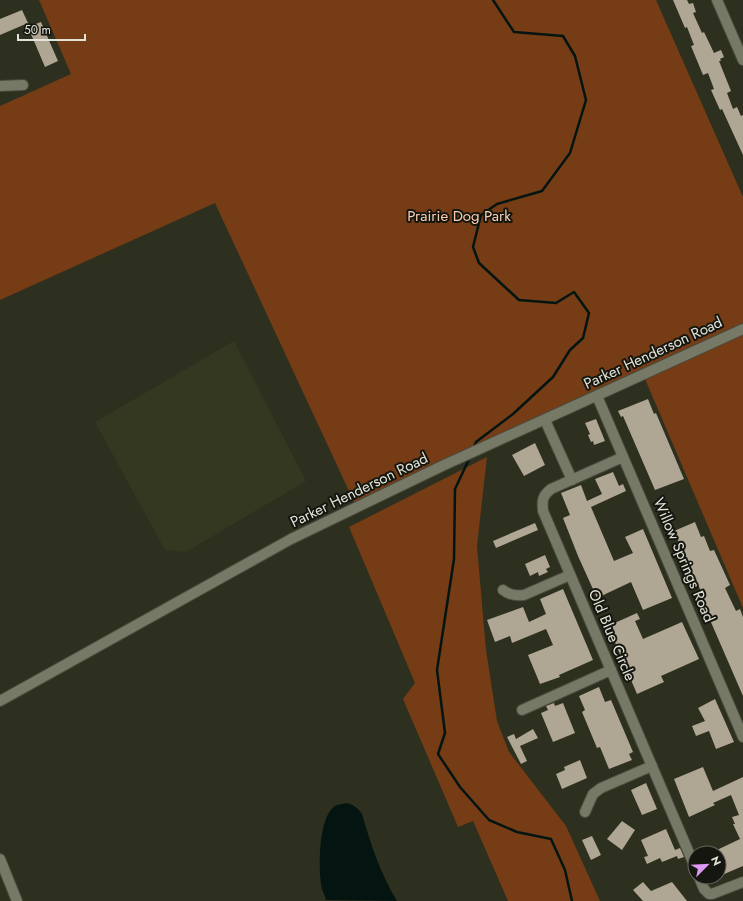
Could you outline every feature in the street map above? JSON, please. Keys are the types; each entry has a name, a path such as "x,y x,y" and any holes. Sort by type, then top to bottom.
{"street":[{"path":"717,0 743,60"},
{"path":"0,86 23,85"},
{"name":"Parker Henderson Road","path":"0,701 292,539 442,466 743,329"},
{"name":"Willow Springs Road","path":"597,396 743,736"},
{"path":"545,420 572,480"},
{"name":"Old Blue Circle","path":"623,457 551,489 545,494 542,502 543,511 687,849"},
{"path":"503,590 507,593 518,596 524,595 570,575"},
{"path":"522,710 611,670"},
{"path":"585,812 593,794 601,788 652,766"},
{"path":"0,859 17,901"},
{"path":"702,885 709,894 712,894 743,882"}],"shaded area":[{"path":"234,341 306,481 186,552 165,550 95,422"},
{"path":"347,803 356,807 362,814 376,859 397,901 326,900 322,889 320,870 322,832 329,812 335,806"}],"green space":[{"name":"Prairie Dog Park","path":"39,0 656,0 743,197 743,323 355,504 215,203 0,300 0,106 71,74"},
{"path":"743,335 743,608 645,379"},
{"path":"487,457 477,546 486,650 497,721 509,752 566,826 600,901 508,901 473,821 458,827 403,699 415,683 349,527"}],"building":[{"path":"673,0 687,0 689,4 693,3 696,12 693,13 702,33 704,32 714,53 721,50 724,57 720,59 721,61 719,61 731,91 727,93 733,109 737,107 741,116 743,115 743,155 722,109 720,110 711,90 714,89 708,73 703,75 691,46 694,45 687,27 685,28"},
{"path":"22,10 28,23 0,35 0,19"},
{"path":"41,22 58,61 45,67 28,27"},
{"path":"648,399 654,414 656,413 684,479 655,490 623,416 621,417 618,411"},
{"path":"596,419 605,441 594,445 593,441 591,442 588,435 590,434 585,423"},
{"path":"535,443 545,465 524,476 512,455"},
{"path":"613,472 619,486 623,484 626,491 591,507 614,561 633,553 625,537 643,529 672,598 643,610 631,582 597,598 563,518 570,515 561,493 581,485 587,501 602,494 595,479"},
{"path":"695,522 701,537 704,536 710,551 714,550 730,585 725,588 736,611 740,609 743,617 743,696 697,593 701,591 674,531"},
{"path":"535,523 538,530 496,548 493,541"},
{"path":"545,555 550,567 546,569 548,572 539,576 538,572 530,576 525,564"},
{"path":"563,589 593,660 559,675 560,677 540,684 528,655 553,645 546,629 512,643 510,636 495,642 487,620 523,607 529,622 546,614 540,599"},
{"path":"637,613 640,619 635,621 643,639 682,622 699,659 661,676 664,682 637,694 608,626"},
{"path":"599,687 605,702 611,700 633,752 629,754 632,760 609,769 600,747 597,748 582,712 585,710 579,696"},
{"path":"715,699 734,742 716,749 709,731 696,736 692,726 705,721 698,708"},
{"path":"554,703 555,706 563,703 575,733 553,742 541,713 548,710 546,706"},
{"path":"533,729 538,738 520,746 527,761 521,764 507,737 514,734 516,739"},
{"path":"580,760 587,778 562,789 556,774 565,770 564,767"},
{"path":"703,767 713,791 743,777 743,866 727,873 727,845 740,839 733,824 735,824 732,817 739,815 731,795 713,803 715,805 689,817 674,779"},
{"path":"646,783 657,809 642,815 631,790"},
{"path":"622,821 635,830 622,850 607,839"},
{"path":"666,829 675,850 680,848 684,857 678,859 677,856 662,862 660,858 647,864 644,857 648,856 641,840"},
{"path":"592,836 601,855 591,860 582,840"},
{"path":"643,882 651,891 672,882 687,901 643,901 633,890"}],"waterway":[{"path":"473,449 476,442 513,414 553,377 570,350 583,338 589,313 574,292 556,303 519,300 479,263 473,247 481,215 497,204 542,191 570,153 586,100 575,56 563,36 514,32 493,0"},
{"path":"470,457 455,489 454,559 437,670 445,733 438,754 460,787 489,820 517,832 551,839 565,870 572,901"}]}
